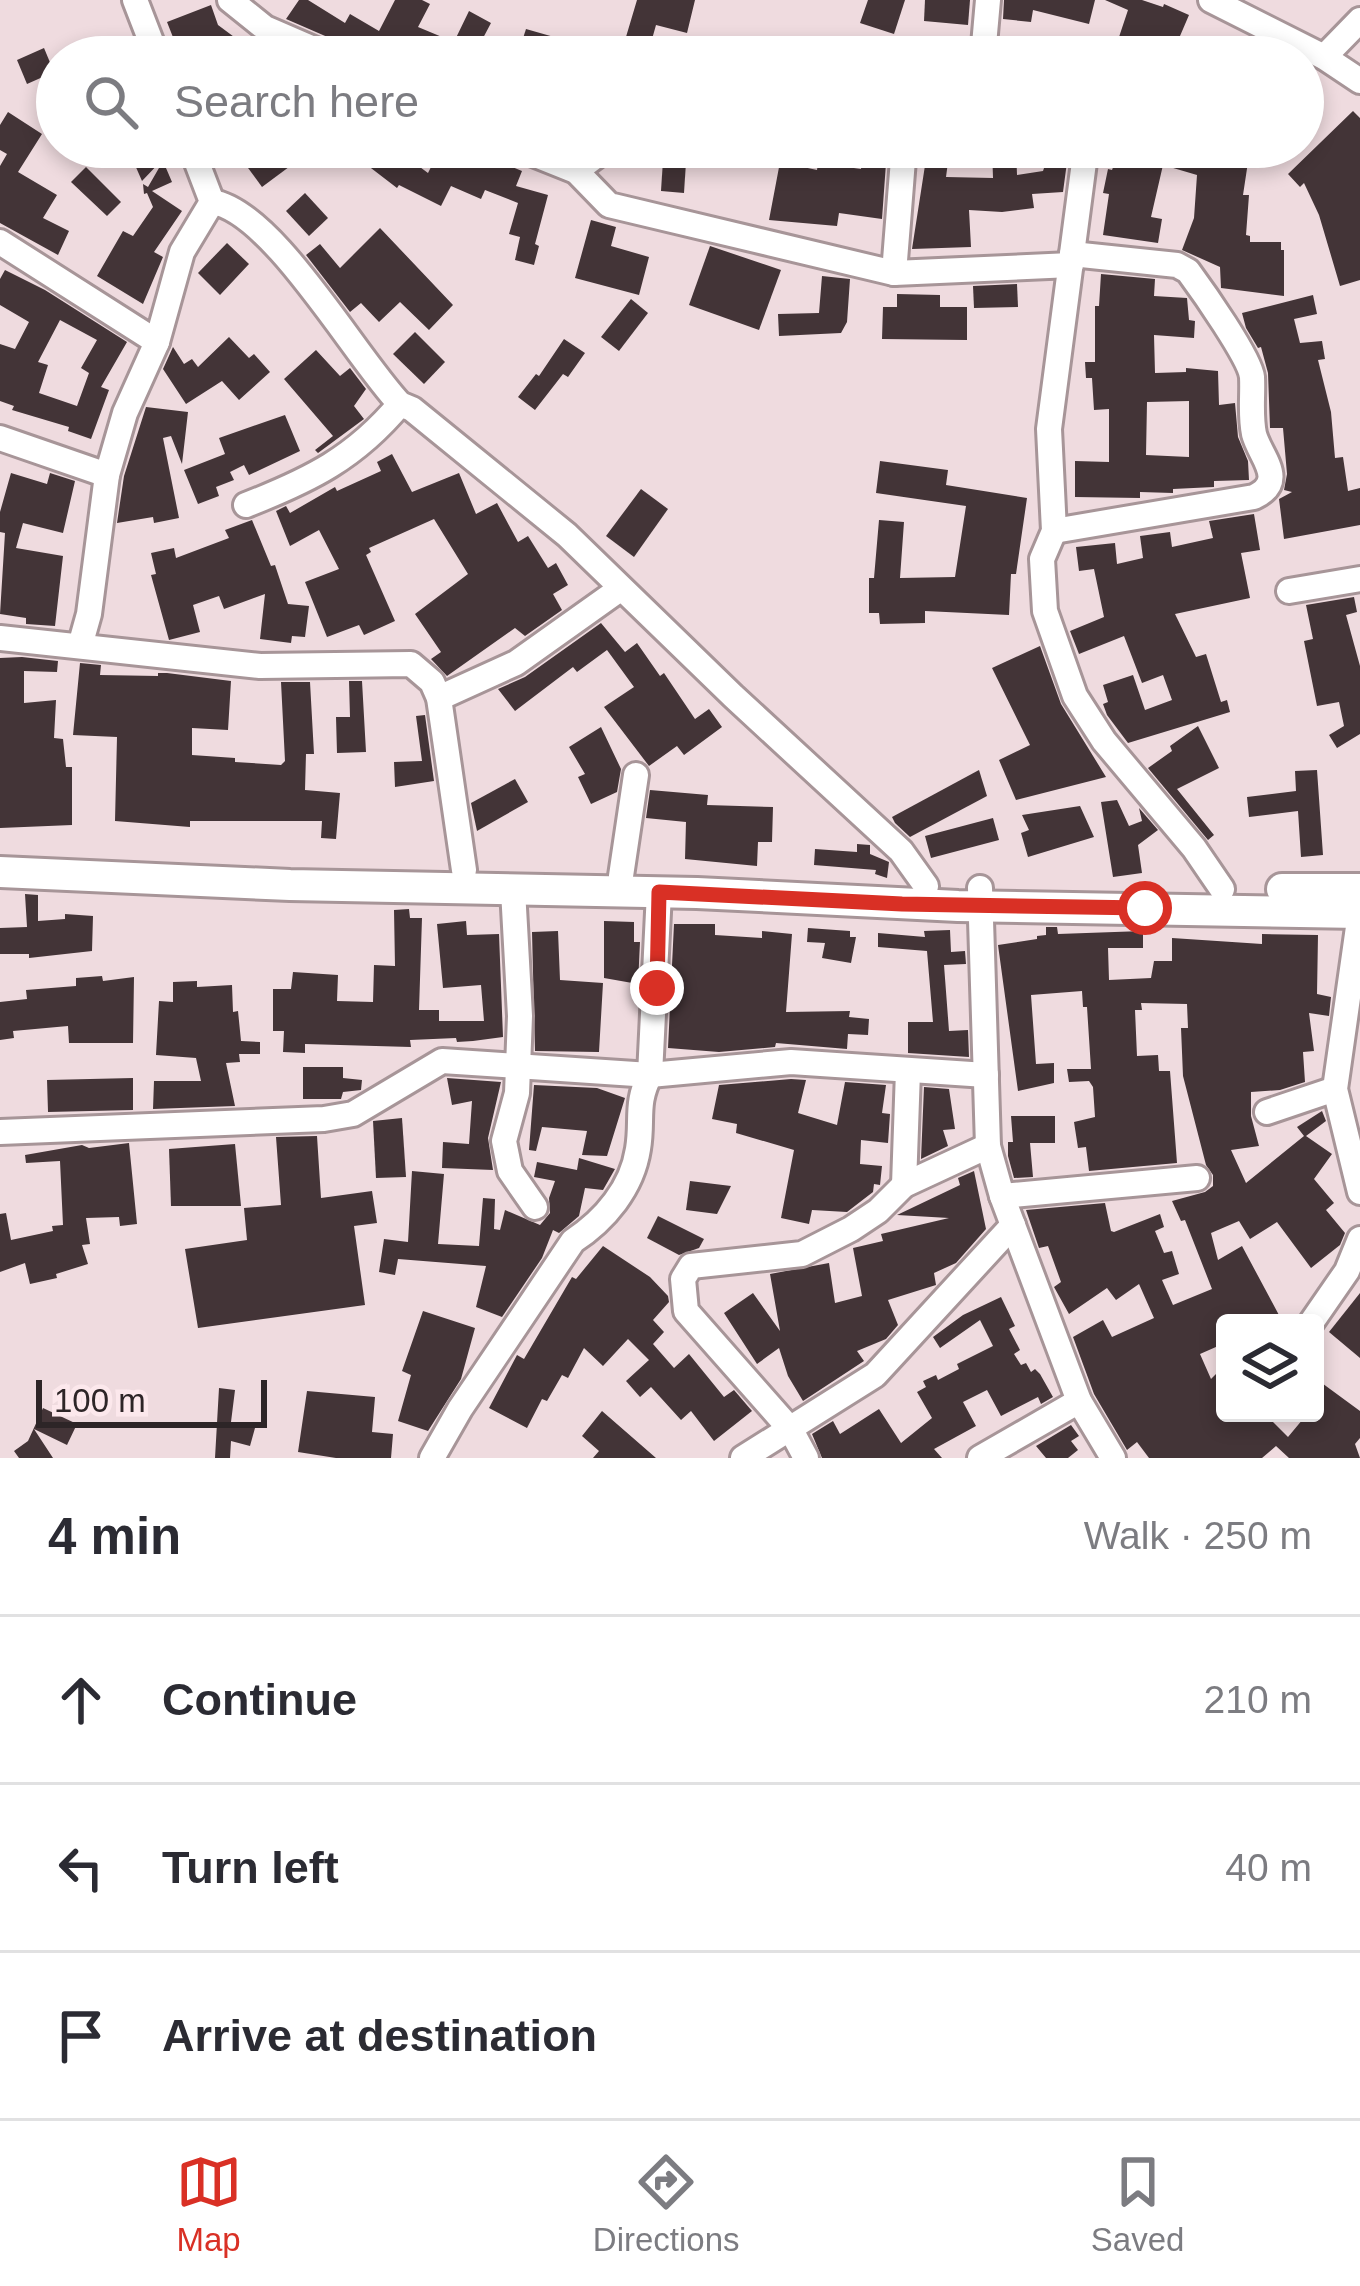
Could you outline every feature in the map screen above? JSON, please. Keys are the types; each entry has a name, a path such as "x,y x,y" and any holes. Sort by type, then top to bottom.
{"main road":[{"path":"0,859 926,886 980,897 1360,889"},
{"path":"0,872 290,885 980,897 1360,913"}],"street":[{"path":"135,0 149,36"},
{"path":"230,0 265,28 283,36"},
{"path":"985,36 988,0"},
{"path":"1211,0 1282,36"},
{"path":"1360,20 1324,57 1360,81"},
{"path":"199,168 212,202"},
{"path":"568,168 609,205 894,273 1071,260 1177,265 1188,271 1252,374 1255,440 1270,461 1268,488 1254,497 1054,531"},
{"path":"576,171 580,168"},
{"path":"894,273 902,168"},
{"path":"1083,168 1049,429 1054,531 1042,559 1045,611 1076,696 1104,740 1222,889"},
{"path":"80,646 89,614 107,476 124,412 157,342 182,252 212,202"},
{"path":"212,202 239,211 277,246 400,404 567,535 902,850 926,886"},
{"path":"0,242 157,342"},
{"path":"246,505 334,465 372,438 400,404"},
{"path":"0,438 107,476"},
{"path":"1289,591 1360,579"},
{"path":"439,698 516,663 620,589"},
{"path":"0,638 260,666 411,664 432,682 439,698 464,870"},
{"path":"621,876 635,776"},
{"path":"513,890 520,1016 517,1093 504,1141 510,1171 535,1207"},
{"path":"432,1458 573,1241 590,1230 626,1187 638,1150 639,1097 650,1075 659,892"},
{"path":"980,897 988,1146 1002,1196 1079,1401 1113,1458"},
{"path":"1360,913 1335,1089 1360,1192"},
{"path":"0,1132 324,1120 353,1114 442,1061 650,1075 791,1062 986,1075"},
{"path":"904,1185 908,1071"},
{"path":"1267,1112 1335,1089"},
{"path":"806,1458 791,1430 686,1311 683,1280 692,1266 802,1254 826,1244 878,1211 904,1185 988,1146"},
{"path":"1002,1196 1197,1178"},
{"path":"743,1458 875,1375 1013,1225"},
{"path":"1317,1314 1347,1271 1360,1239"},
{"path":"980,1458 1079,1401"}],"building":[{"path":"299,0 308,0 345,23 350,14 379,31 395,0 422,0 430,4 418,27 440,36 325,36 286,19"},
{"path":"637,0 695,0 687,33 656,25 653,36 626,36"},
{"path":"868,0 905,0 894,34 860,23"},
{"path":"925,0 970,0 968,25 924,21"},
{"path":"1004,0 1095,0 1089,24 1033,10 1031,22 1003,19"},
{"path":"1105,0 1142,0 1189,15 1180,36 1119,36 1128,10"},
{"path":"211,5 218,25 233,36 172,36 167,22"},
{"path":"469,11 491,23 484,36 457,36"},
{"path":"526,29 550,36 524,36"},
{"path":"36,52 36,80 27,84 17,60"},
{"path":"1353,111 1360,118 1360,280 1340,286 1319,215 1304,183 1300,187 1288,174 1294,168 1324,168 1324,139"},
{"path":"8,112 36,130 36,144 18,172 57,195 43,218 69,231 58,255 0,223 0,166 7,154 0,150 0,125"},
{"path":"87,168 121,202 107,216 71,182"},
{"path":"136,168 154,168 142,181"},
{"path":"159,168 166,168 172,182 152,191 182,211 154,252 163,257 143,304 97,276 123,231 133,236 153,207 143,184 148,187"},
{"path":"248,168 288,168 262,187"},
{"path":"371,168 421,168 428,173 430,168 522,171 516,186 548,195 534,265 515,260 520,237 509,234 518,203 485,190 481,199 451,186 441,206 397,188"},
{"path":"662,168 686,168 684,193 661,191"},
{"path":"779,168 886,168 882,219 839,213 837,226 769,220"},
{"path":"925,168 947,168 946,177 993,178 993,168 1017,168 1017,175 1066,168 1063,192 1032,194 1034,208 969,210 971,247 912,249"},
{"path":"1162,168 1151,217 1162,219 1158,243 1103,235 1109,194 1103,193 1108,169"},
{"path":"1173,168 1247,168 1243,195 1249,195 1246,235 1250,242 1281,242 1284,296 1221,288 1220,267 1182,250 1194,218 1197,175"},
{"path":"305,193 328,218 309,236 286,211"},
{"path":"591,220 616,227 611,246 649,257 639,295 575,278"},
{"path":"380,228 453,305 429,330 400,302 379,322 361,303 350,312 306,255 320,244 340,268"},
{"path":"227,243 249,264 220,295 198,273"},
{"path":"710,246 781,270 759,330 689,305"},
{"path":"5,270 127,342 101,387 109,390 91,439 68,431 69,427 12,410 14,406 0,401 0,344 15,349 29,322 0,305 0,279","holes":["60,320 97,340 81,368 89,373 77,406 39,393 48,365 38,362"]},
{"path":"1101,274 1155,279 1154,296 1187,298 1189,320 1195,321 1194,338 1154,335 1155,373 1186,372 1186,368 1218,371 1219,405 1235,403 1249,480 1214,481 1214,487 1173,489 1173,493 1140,492 1140,498 1075,497 1075,461 1109,462 1109,409 1094,410 1092,378 1086,378 1085,362 1095,362 1095,306 1099,306","holes":["1189,401 1189,457 1146,455 1147,402"]},
{"path":"822,276 850,279 847,322 841,333 779,336 778,314 819,313"},
{"path":"1017,284 1018,307 974,308 973,286"},
{"path":"897,294 940,295 940,307 967,307 967,340 882,339 883,307 897,307"},
{"path":"1313,295 1317,314 1294,319 1300,343 1322,341 1325,359 1318,360 1331,412 1335,458 1343,457 1348,491 1360,488 1360,525 1284,539 1279,499 1292,492 1284,490 1283,428 1270,428 1268,373 1261,347 1246,328 1242,313"},
{"path":"631,299 648,313 619,351 601,337"},
{"path":"415,332 445,362 424,384 393,354"},
{"path":"229,337 270,372 239,400 222,381 186,404 163,369 173,347 184,364 192,359 198,367"},
{"path":"564,339 585,353 535,410 518,397"},
{"path":"316,350 340,376 350,368 366,389 354,406 364,419 318,453 315,450 333,436 284,379"},
{"path":"146,407 188,412 182,464 171,436 163,438 179,518 117,523 124,476"},
{"path":"285,415 300,451 249,475 244,465 230,472 234,480 216,487 219,496 198,504 184,470 225,454 219,438"},
{"path":"392,454 412,492 459,473 476,514 497,503 518,542 528,536 548,568 556,563 568,585 553,594 562,610 525,636 515,628 447,676 431,659 441,652 415,614 468,574 434,519 369,548 366,555 395,621 364,635 359,625 327,637 305,582 339,569 319,530 290,546 276,511 286,506 290,513 335,487 337,491 381,471 377,462"},
{"path":"880,461 948,470 946,485 1027,498 1016,574 1011,574 1009,615 925,611 925,623 880,624 879,613 869,613 869,578 874,578 879,520 904,522 900,578 955,577 966,506 876,493"},
{"path":"11,473 47,484 50,473 75,481 63,533 23,523 16,548 63,556 55,626 26,624 26,618 0,614 5,533 0,532 0,512"},
{"path":"641,489 668,509 634,557 606,536"},
{"path":"1254,514 1260,550 1241,553 1250,598 1175,614 1196,657 1206,654 1221,702 1227,700 1230,712 1128,743 1107,715 1103,685 1133,675 1145,710 1172,700 1163,675 1142,683 1124,636 1079,654 1070,631 1104,617 1094,569 1079,571 1076,547 1115,543 1117,564 1143,558 1140,536 1170,532 1172,547 1213,538 1209,521"},
{"path":"252,520 288,604 309,606 305,637 292,636 291,643 260,639 265,594 224,609 219,596 193,605 200,632 169,640 151,575 156,574 151,553 174,548 176,558 229,538 225,530"},
{"path":"1354,597 1357,612 1346,615 1360,666 1360,734 1337,748 1329,735 1344,726 1339,702 1317,706 1304,641 1313,639 1306,605"},
{"path":"601,623 625,652 637,643 695,719 709,709 722,727 684,755 677,746 649,766 604,707 634,687 607,650 577,672 573,667 515,711 498,689 525,677"},
{"path":"1040,646 1061,704 1106,777 1016,800 999,760 1030,745 992,668"},
{"path":"0,658 58,661 57,672 24,671 24,703 56,700 54,738 63,739 66,767 72,767 72,825 0,828"},
{"path":"80,663 101,665 100,675 167,673 231,681 228,730 192,728 192,755 235,758 235,762 281,765 285,761 281,682 310,682 314,754 306,754 305,790 340,793 336,839 321,838 322,821 190,821 190,827 115,821 117,737 73,735"},
{"path":"349,681 362,681 366,752 337,753 336,717 350,717"},
{"path":"425,715 434,781 395,787 394,762 422,761 416,716"},
{"path":"1198,726 1219,768 1177,789 1214,835 1208,840 1148,768"},
{"path":"601,727 621,769 617,792 591,804 578,777 585,774 569,747"},
{"path":"979,770 987,796 910,837 895,823 892,817"},
{"path":"1317,770 1323,855 1301,857 1298,811 1249,817 1247,797 1296,791 1295,771"},
{"path":"515,779 528,802 477,831 471,803"},
{"path":"650,790 708,795 707,805 773,807 772,842 758,842 757,866 685,859 686,822 646,818"},
{"path":"1117,800 1129,826 1142,821 1139,808 1158,830 1138,845 1142,873 1113,877 1101,802"},
{"path":"1080,806 1094,837 1028,857 1021,833 1029,830 1022,815"},
{"path":"993,818 999,840 931,858 925,836"},
{"path":"857,844 870,845 870,854 889,862 887,878 875,874 876,870 814,865 815,849 857,852"},
{"path":"25,894 38,895 38,921 65,919 65,914 93,916 92,951 29,958 29,954 0,954 0,928 27,927"},
{"path":"409,909 410,918 422,918 419,1010 439,1010 439,1021 484,1021 481,985 443,988 437,924 466,921 467,935 499,934 503,1037 410,1040 411,1047 305,1044 305,1053 283,1052 284,1031 273,1031 273,989 291,989 293,972 338,975 337,1001 373,1002 374,965 395,966 394,910"},
{"path":"604,921 634,922 634,942 640,942 638,984 604,978"},
{"path":"674,924 715,924 715,935 762,938 762,931 792,934 786,1012 850,1011 849,1017 869,1019 868,1035 848,1034 847,1049 776,1043 775,1047 719,1052 668,1048"},
{"path":"1046,927 1057,927 1058,934 1143,931 1143,948 1108,948 1109,980 1151,978 1154,961 1172,961 1172,938 1262,944 1262,934 1318,935 1317,994 1331,997 1329,1016 1309,1013 1314,1051 1303,1052 1305,1082 1251,1092 1259,1146 1231,1150 1246,1183 1304,1136 1297,1127 1322,1111 1326,1121 1306,1136 1332,1154 1314,1179 1334,1203 1326,1210 1345,1233 1340,1245 1311,1268 1277,1222 1250,1239 1239,1221 1211,1233 1218,1260 1242,1246 1278,1314 1216,1314 1216,1347 1200,1354 1211,1379 1216,1374 1216,1422 1273,1422 1288,1437 1300,1422 1324,1422 1324,1385 1360,1411 1360,1438 1355,1444 1360,1458 1289,1458 1276,1446 1262,1458 1149,1458 1137,1442 1127,1450 1094,1394 1073,1337 1103,1320 1112,1337 1154,1318 1139,1284 1116,1300 1107,1288 1069,1314 1054,1287 1061,1282 1048,1246 1039,1248 1026,1210 1105,1203 1114,1232 1160,1214 1164,1227 1155,1231 1164,1253 1172,1251 1179,1274 1162,1280 1173,1305 1212,1289 1185,1220 1181,1221 1172,1201 1213,1186 1183,1076 1181,1028 1188,1028 1187,1004 1141,1003 1142,1010 1135,1010 1137,1056 1158,1055 1159,1071 1170,1071 1177,1163 1089,1171 1086,1147 1078,1148 1074,1122 1095,1117 1093,1087 1089,1081 1069,1082 1067,1069 1091,1069 1082,991 1031,995 1036,1064 1054,1063 1054,1083 1018,1091 998,945 1046,935"},
{"path":"808,928 850,931 850,937 856,937 851,963 822,958 825,943 807,942"},
{"path":"950,930 951,952 965,951 966,964 944,965 949,1031 968,1030 969,1057 908,1053 908,1022 933,1022 927,951 878,947 878,933 925,937 924,931"},
{"path":"558,931 560,980 603,983 599,1052 535,1051 532,932"},
{"path":"102,976 103,981 134,977 133,1043 69,1043 68,1026 13,1031 14,1038 0,1040 0,1002 27,999 26,990 76,986 76,978"},
{"path":"197,981 197,987 232,985 241,1041 260,1042 260,1054 239,1054 240,1062 226,1063 235,1106 153,1109 154,1081 201,1081 196,1058 156,1055 159,1001 173,1002 173,982"},
{"path":"303,1067 343,1067 343,1078 362,1080 361,1090 343,1092 341,1099 303,1099"},
{"path":"133,1078 133,1110 48,1112 47,1080"},
{"path":"447,1078 501,1082 488,1138 493,1170 442,1168 443,1142 469,1144 472,1101 452,1105"},
{"path":"806,1080 798,1113 837,1125 845,1082 886,1085 882,1113 890,1114 888,1143 861,1140 860,1164 882,1166 880,1185 874,1184 873,1192 847,1212 812,1210 809,1224 781,1218 794,1150 736,1133 737,1124 712,1119 719,1085"},
{"path":"534,1085 597,1088 625,1098 607,1156 582,1155 587,1131 542,1127 536,1151 529,1150"},
{"path":"924,1087 949,1089 955,1129 943,1130 948,1146 921,1159"},
{"path":"1011,1116 1055,1116 1055,1143 1030,1143 1033,1177 1014,1178 1008,1156 1008,1142 1013,1142"},
{"path":"402,1118 406,1177 376,1178 373,1121"},
{"path":"317,1136 321,1198 372,1191 377,1223 354,1226 365,1305 198,1328 185,1249 247,1240 244,1208 281,1205 276,1137"},
{"path":"129,1143 137,1224 120,1226 119,1217 86,1218 90,1244 82,1245 88,1264 56,1274 57,1278 30,1284 25,1263 0,1272 0,1214 6,1213 11,1240 63,1225 60,1161 26,1163 25,1155"},
{"path":"235,1144 241,1206 171,1206 169,1149"},
{"path":"579,1158 615,1169 603,1190 585,1188 579,1216 559,1233 553,1230 542,1258 502,1317 476,1307 486,1266 398,1259 395,1275 379,1272 384,1239 408,1242 412,1171 444,1174 438,1244 479,1246 483,1198 495,1199 494,1229 500,1230 505,1210 540,1225 550,1213 555,1181 534,1177 537,1162 577,1170"},
{"path":"974,1171 986,1229 956,1263 934,1273 936,1285 888,1300 898,1325 886,1339 857,1351 864,1361 803,1401 779,1348 757,1364 724,1313 753,1293 780,1331 770,1274 829,1263 835,1303 862,1296 853,1248 883,1241 881,1234 949,1218 897,1215 960,1185 958,1178"},
{"path":"690,1181 731,1186 717,1214 686,1210"},
{"path":"658,1216 704,1239 699,1248 679,1255 647,1238"},
{"path":"603,1246 650,1277 668,1296 669,1302 653,1320 664,1332 653,1344 674,1368 689,1354 724,1397 734,1390 752,1411 714,1441 691,1411 681,1420 651,1387 640,1397 626,1381 649,1360 628,1339 603,1366 584,1348 568,1378 562,1375 547,1401 542,1399 527,1428 489,1408 517,1355 524,1359 572,1277 576,1279"},
{"path":"1360,1293 1360,1358 1329,1332"},
{"path":"1001,1297 1015,1326 1009,1329 1020,1350 1014,1354 1021,1365 1026,1363 1031,1372 1035,1369 1040,1374 1053,1397 1041,1404 1038,1397 1001,1416 987,1390 963,1402 976,1426 934,1449 942,1458 822,1458 812,1434 833,1421 840,1434 879,1409 901,1443 932,1418 917,1392 926,1387 923,1381 936,1375 938,1380 959,1369 957,1364 993,1346 980,1320 940,1348 933,1337 963,1315"},
{"path":"423,1311 475,1328 461,1379 428,1431 398,1421 411,1375 402,1371"},
{"path":"219,1388 235,1390 231,1422 255,1428 250,1446 231,1441 230,1458 215,1458"},
{"path":"307,1391 375,1397 372,1432 393,1434 391,1458 298,1452"},
{"path":"43,1408 77,1424 67,1445 34,1429 53,1458 19,1458 14,1451 28,1441"},
{"path":"602,1411 656,1458 593,1458 599,1451 582,1436"},
{"path":"1071,1425 1079,1436 1071,1441 1078,1450 1068,1458 1046,1458 1036,1446"}],"route":[{"path":"657,988 659,892 902,904 1145,908"}]}
